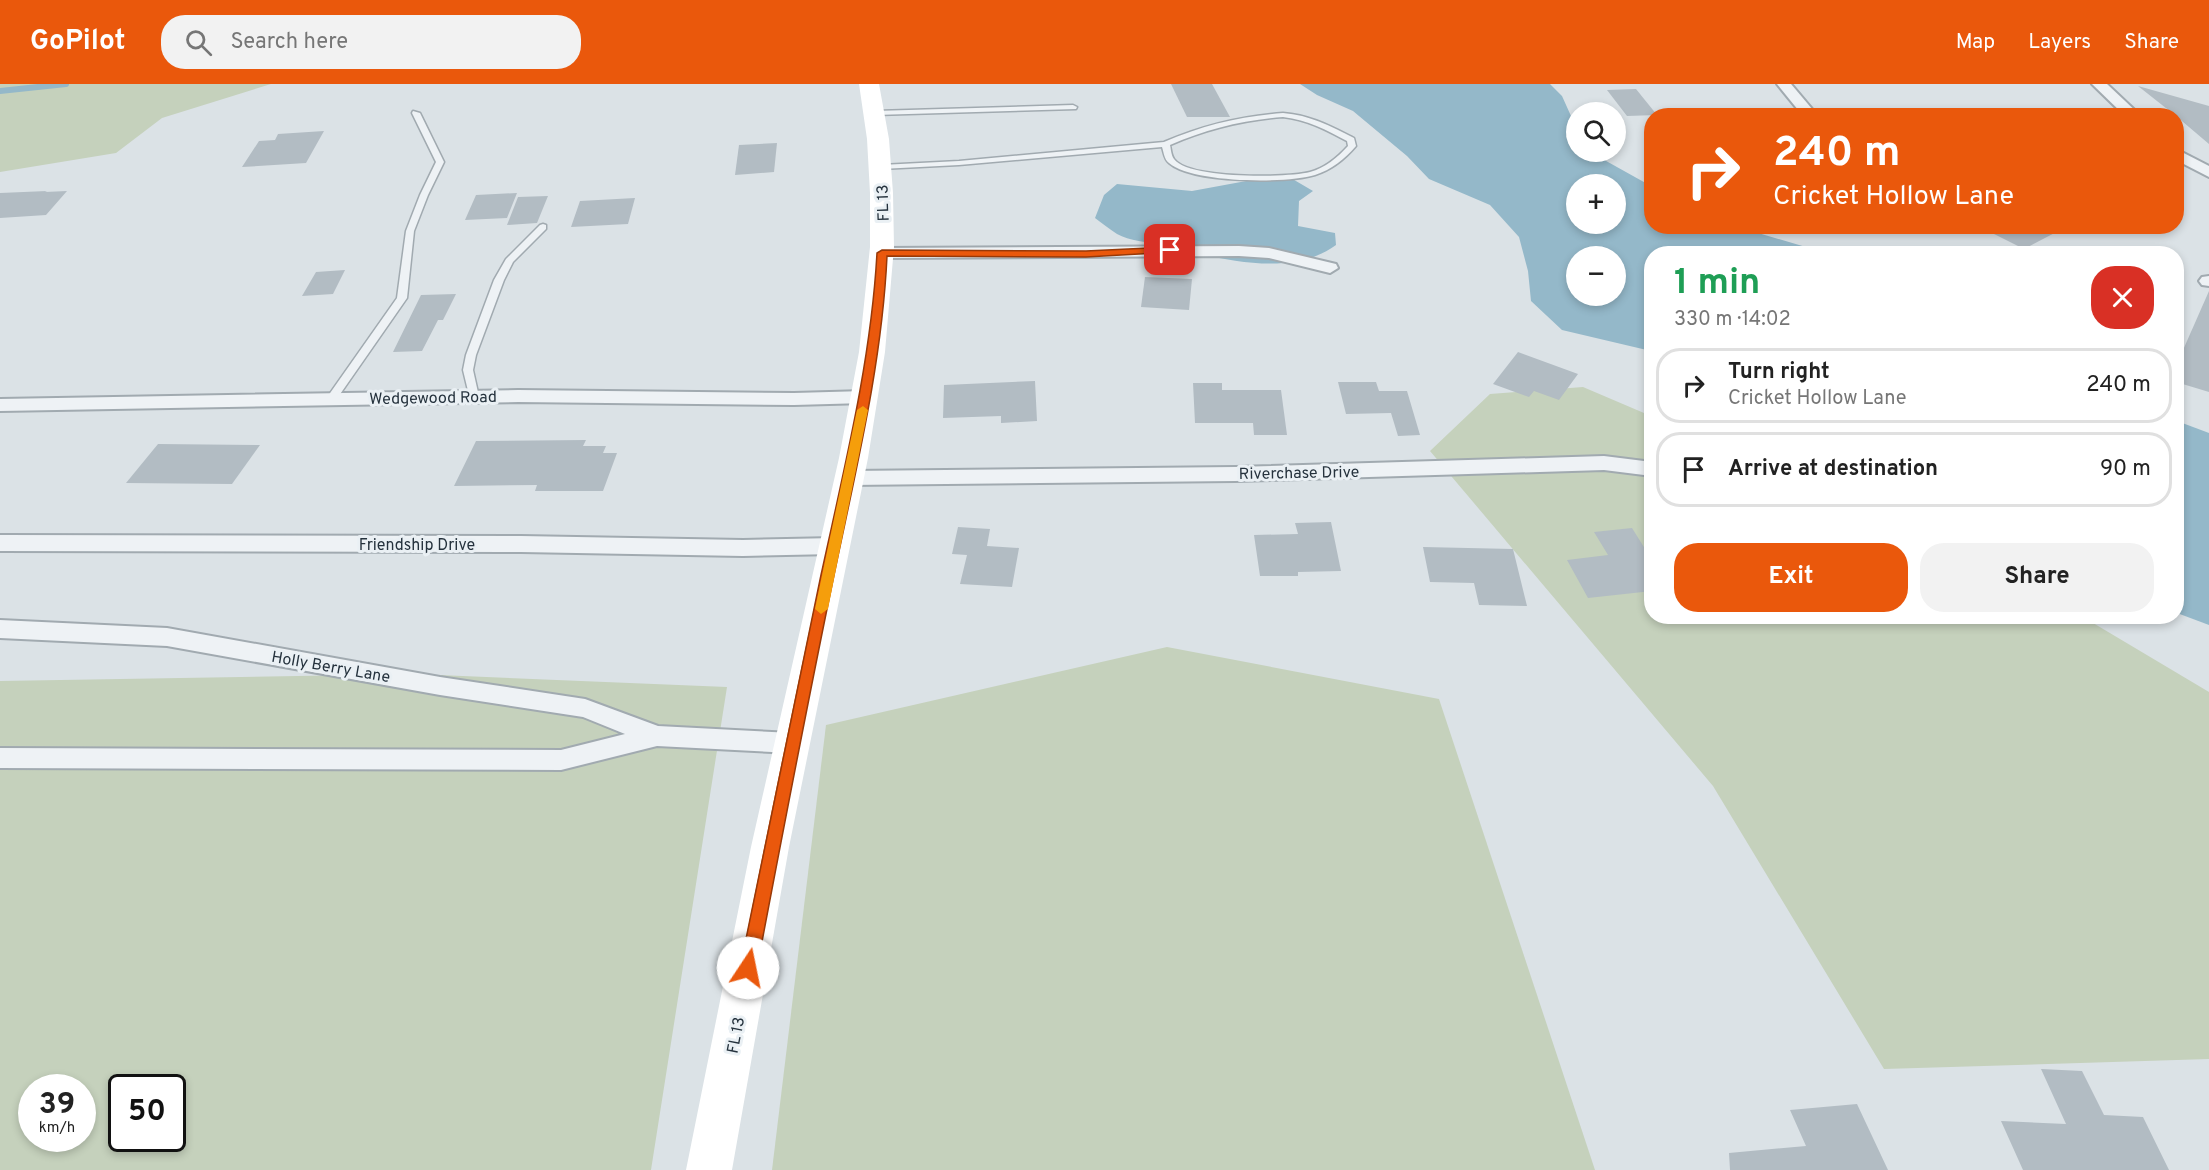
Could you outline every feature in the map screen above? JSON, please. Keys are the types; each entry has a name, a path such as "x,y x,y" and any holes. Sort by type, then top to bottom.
{"main road":[{"name":"FL 13","path":"709,1170 792,743 849,478 880,302 881,167 872,99"}],"street":[{"path":"1784,84 1804,108"},
{"path":"2099,84 2125,108"},
{"path":"2184,158 2209,172"},
{"path":"882,253 1239,251 1269,253 1330,268"},
{"name":"Wedgewood Road","path":"0,405 332,398 794,399 865,396"},
{"name":"Riverchase Drive","path":"849,478 1236,474 1604,463 1644,469"},
{"name":"Friendship Drive","path":"0,543 521,544 743,548 835,546"},
{"name":"Holly Berry Lane","path":"0,629 167,637 440,686 585,708 657,736"},
{"name":"Holly Berry Lane","path":"0,758 561,760 657,736 792,743"}],"lane":[{"path":"872,99 1073,107"},
{"path":"332,398 402,298 410,231 440,162 416,113"},
{"path":"881,167 959,164 1166,144 1187,134 1227,121 1283,115 1300,116 1322,123 1331,131 1352,140 1352,146 1343,157 1311,174 1244,177 1202,174 1180,168 1169,160 1166,144"},
{"path":"474,397 468,369 499,280 509,261 543,227"}],"green space":[{"path":"0,84 271,84 162,118 116,153 0,172"},
{"path":"1583,387 1644,413 1644,624 2095,624 2209,692 2209,1059 1884,1069 1713,786 1430,451 1490,394"},
{"path":"1167,647 1439,699 1595,1170 772,1170 826,725"},
{"path":"415,674 727,687 651,1170 0,1170 0,681"}],"water":[{"path":"1300,84 1550,84 1562,96 1566,105 1566,162 1608,162 1644,182 1644,234 1762,234 1802,246 1644,246 1644,349 1562,330 1531,301 1528,271 1519,237 1490,205 1429,179 1407,156 1353,111 1317,95"},
{"path":"1284,174 1313,191 1299,201 1298,226 1335,233 1336,245 1317,256 1274,264 1228,260 1127,238 1117,234 1095,218 1104,195 1117,184 1192,191"},
{"path":"2184,424 2209,433 2209,625 2184,616"}],"building":[{"path":"1171,84 1212,84 1230,117 1187,117"},
{"path":"2138,86 2209,106 2209,144 2184,123 2184,108 2166,108"},
{"path":"1636,89 1651,108 1644,108 1644,115 1627,116 1626,102 1616,102 1607,90"},
{"path":"324,131 306,163 242,167 259,141 275,140 278,134"},
{"path":"777,143 774,172 735,175 739,145"},
{"path":"47,191 45,192 67,191 46,215 0,218 0,193"},
{"path":"517,193 507,218 465,220 476,195"},
{"path":"548,196 537,223 507,225 518,197"},
{"path":"635,198 628,224 571,227 580,201"},
{"path":"1994,234 2053,234 2030,246 2018,246"},
{"path":"345,270 333,294 302,296 316,272"},
{"path":"1145,277 1192,279 1189,310 1141,307"},
{"path":"2209,291 2209,392 2184,384 2184,348"},
{"path":"456,294 443,320 438,320 422,351 393,352 421,295"},
{"path":"1518,352 1578,374 1559,400 1534,391 1529,397 1493,384"},
{"path":"1035,381 1037,421 1001,423 1001,416 943,418 944,385"},
{"path":"1338,382 1376,382 1379,391 1407,391 1420,435 1398,436 1391,413 1346,414"},
{"path":"1193,383 1222,383 1222,390 1281,390 1287,435 1254,435 1253,423 1195,423"},
{"path":"586,440 583,446 606,446 603,453 617,453 603,491 535,491 537,485 454,486 476,441"},
{"path":"158,444 260,445 232,484 126,483"},
{"path":"1331,522 1341,571 1298,572 1298,576 1260,576 1254,535 1298,534 1295,523"},
{"path":"958,527 990,529 987,546 1019,548 1012,587 960,584 967,555 952,554"},
{"path":"1632,528 1644,547 1644,592 1588,598 1567,560 1608,555 1594,532"},
{"path":"1423,547 1513,549 1527,606 1479,605 1474,583 1430,582"},
{"path":"2041,1069 2082,1071 2104,1115 2143,1117 2169,1170 2023,1170 2001,1121 2066,1124"},
{"path":"1857,1104 1888,1170 1730,1170 1729,1153 1806,1146 1790,1110"}],"waterway":[{"path":"0,91 66,84"}],"slow traffic":[{"path":"821,609 863,410"}],"route":[{"path":"748,968 792,743 810,666 874,350 880,302 882,253 1086,254 1170,250"}]}
